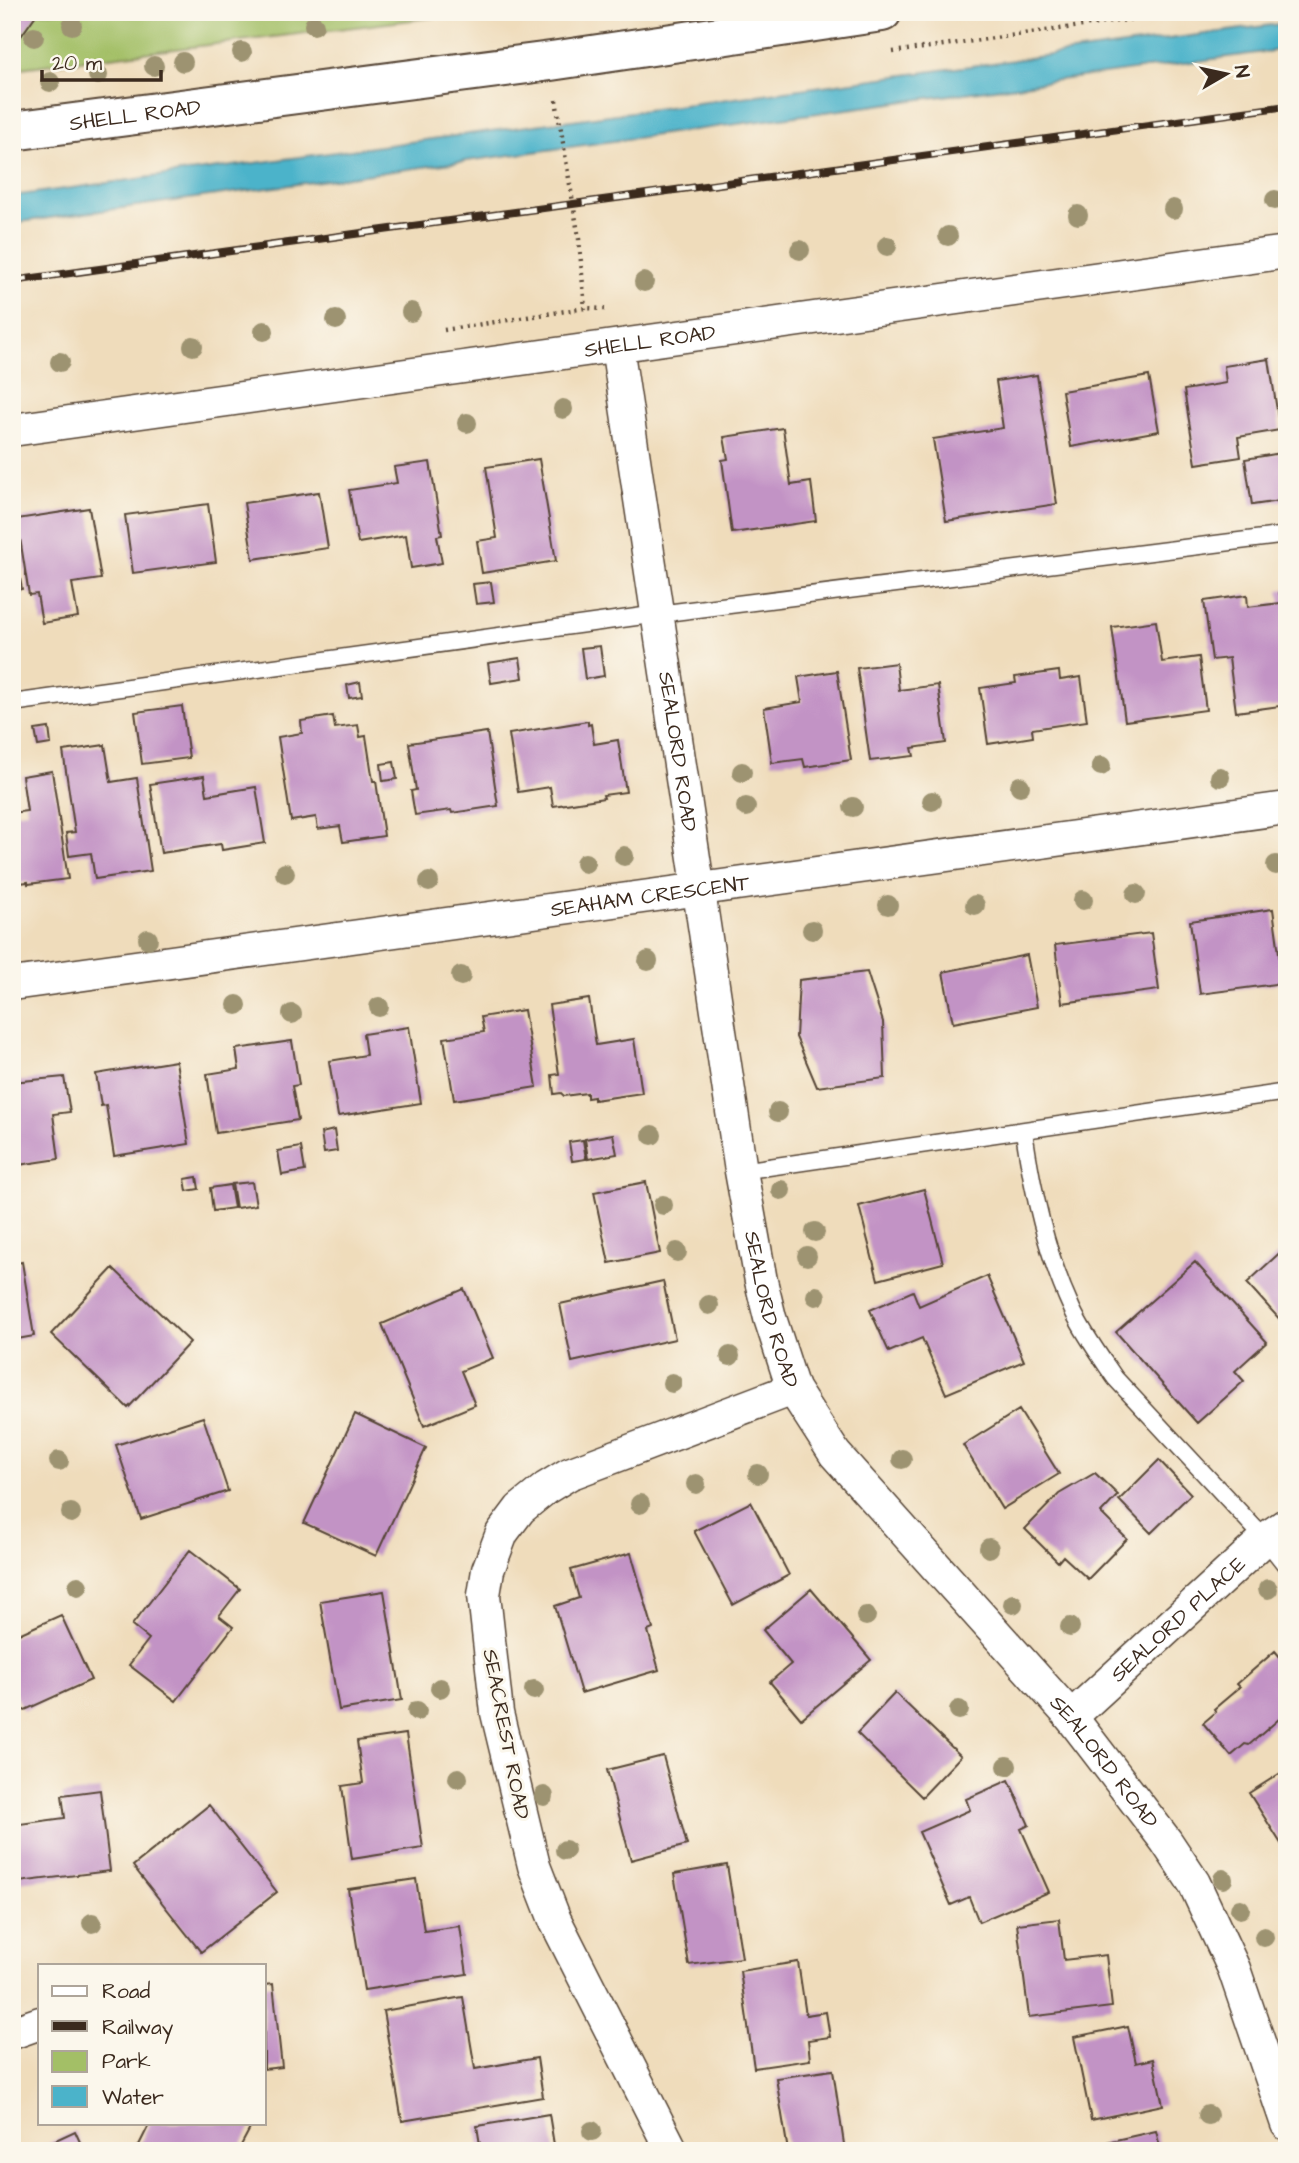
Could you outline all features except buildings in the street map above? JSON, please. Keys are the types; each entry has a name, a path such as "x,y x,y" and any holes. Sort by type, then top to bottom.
{"street":[{"name":"SHELL ROAD","path":"12,131 551,61 773,20 882,12"},
{"name":"SHELL ROAD","path":"12,430 1287,252"},
{"name":"SEALORD ROAD","path":"617,346 741,1171 761,1281 793,1389 835,1454 1071,1717 1166,1841 1194,1883 1234,1969 1287,2124"},
{"name":"SEAHAM CRESCENT","path":"12,984 699,887 1287,808"},
{"name":"SEACREST ROAD","path":"672,2151 555,1920 534,1866 497,1713 484,1595 488,1570 502,1533 520,1509 546,1488 569,1474 793,1389"},
{"name":"SEALORD PLACE","path":"1071,1717 1276,1532"},
{"path":"12,2034 38,2024"}],"lane":[{"path":"12,703 658,614 1287,535"},
{"path":"741,1171 1287,1092"},
{"path":"1024,1132 1044,1235 1072,1311 1115,1378 1276,1532 1287,1567"}],"path":[{"path":"558,110 579,239 586,318"}],"green space":[{"path":"12,12 477,12 12,69"}],"water":[{"path":"1287,23 1287,49 12,223 12,196"}],"railway":[{"path":"12,281 1287,106"}]}
